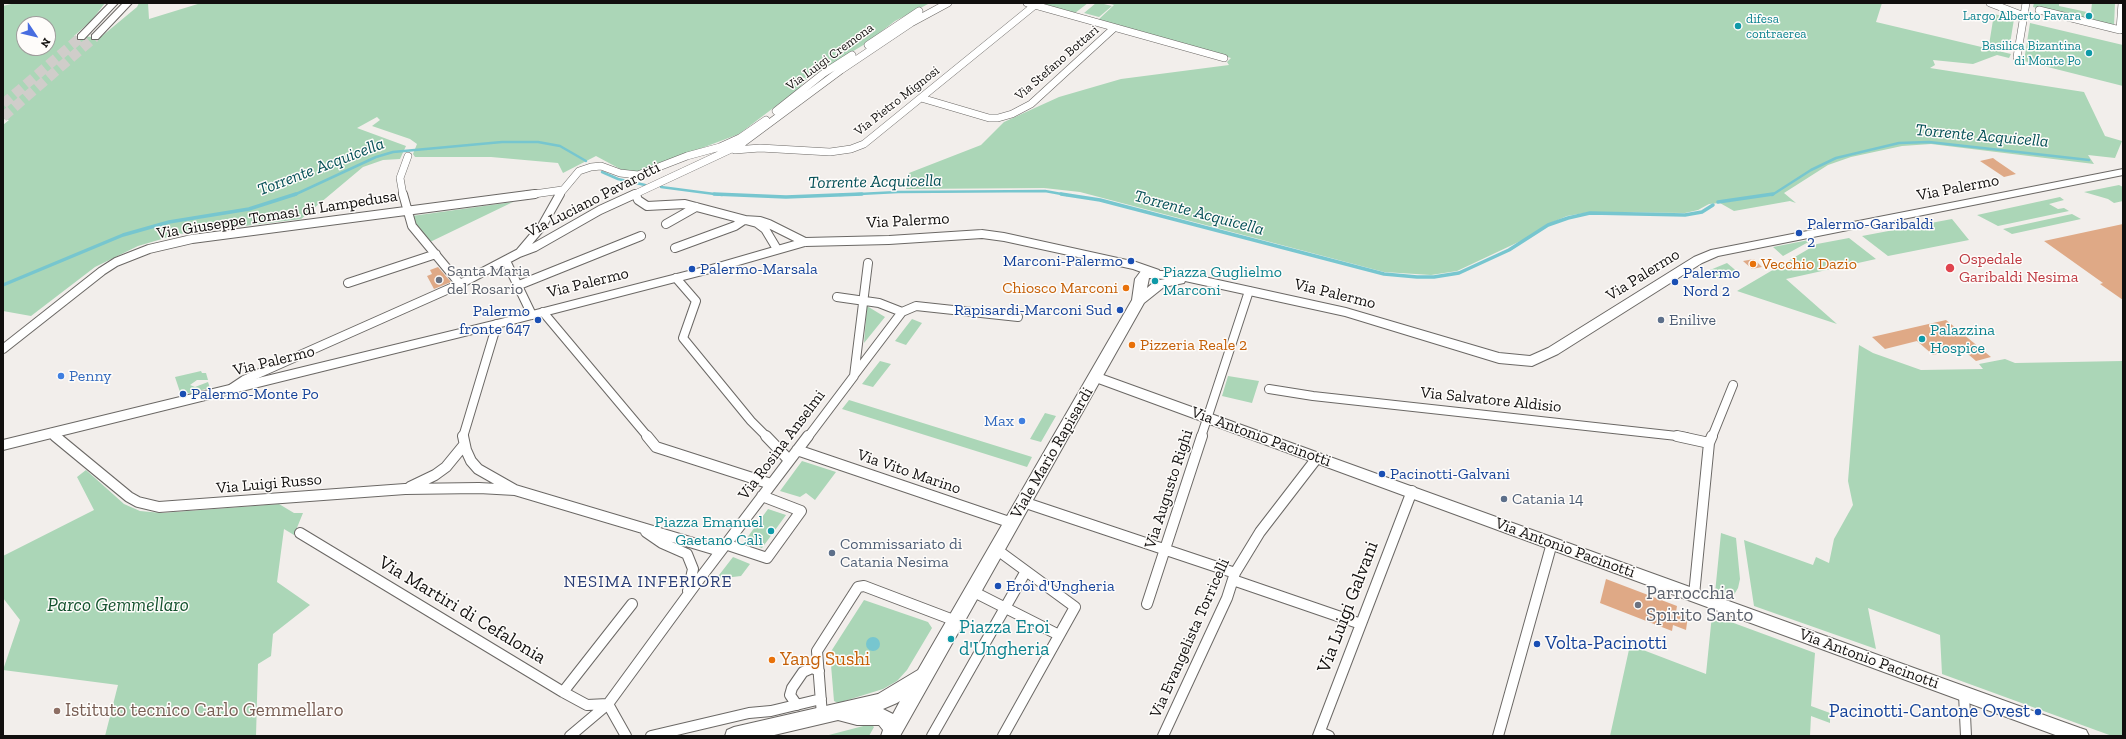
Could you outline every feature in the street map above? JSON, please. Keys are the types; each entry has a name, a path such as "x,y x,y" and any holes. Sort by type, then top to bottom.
{"main road":[{"path":"81,37 105,14 114,3"},
{"path":"95,37 120,14 128,3"},
{"name":"Via Palermo","path":"3,444 496,324 676,278 805,242 889,240 982,234 1004,237 1136,266 1158,279 1167,281 1193,278 1346,312 1499,358 1532,361 1553,351 1698,260 1715,253 2123,172"},
{"path":"1117,262 1130,269 1149,286 1158,279"},
{"path":"1139,300 1158,279"},
{"path":"1139,300 1142,280"},
{"name":"Viale Mario Rapisardi","path":"892,734 1139,300"},
{"name":"Via Antonio Pacinotti","path":"1095,377 1412,491 2080,736"},
{"path":"734,736 827,709 879,702 891,697 926,673"},
{"path":"827,709 857,717 882,717 889,722 892,734"}],"street":[{"name":"Via Luigi Cremona","path":"714,158 824,73 899,23 936,3"},
{"path":"740,147 841,70 911,23 948,3"},
{"path":"1027,3 1224,58"},
{"path":"1990,3 2024,16"},
{"path":"2017,58 2026,3"},
{"path":"2039,10 2120,30 2122,3"},
{"name":"Via Pietro Mignosi","path":"726,152 740,147 830,152 851,149 869,141 1035,5"},
{"name":"Via Stefano Bottari","path":"921,98 988,118 998,118 1012,114 1031,104 1114,28"},
{"name":"Via Luigi Cremona","path":"519,253 542,226 562,190 579,172 591,167 601,166 624,174 638,175 687,156 720,147 742,137"},
{"name":"Via Luciano Pavarotti","path":"231,389 244,380 460,284 519,253 535,247 594,213 636,195 726,152"},
{"path":"701,153 714,158"},
{"path":"408,156 400,178 406,210 412,226 460,284"},
{"name":"Via Giuseppe Tomasi di Lampedusa","path":"3,349 102,271 116,262 149,249 192,240 562,190"},
{"path":"636,195 642,204 652,207 680,204 757,223 765,229 777,249"},
{"path":"666,224 696,207"},
{"path":"675,248 735,226 744,220 760,221 805,242"},
{"path":"519,285 641,236"},
{"path":"348,283 436,254"},
{"path":"506,261 519,285 538,313 656,447 771,484"},
{"path":"854,376 868,263"},
{"path":"676,278 696,301 683,338 751,421 789,460"},
{"name":"Via Augusto Righi","path":"1147,604 1249,291"},
{"path":"837,297 879,303 902,312 923,305 1018,317"},
{"name":"Via Rosina Anselmi","path":"570,736 608,704 686,597 902,312"},
{"path":"496,324 463,437 464,445 471,462 478,469 515,490 640,527 767,558 801,510 762,496"},
{"path":"1694,595 1709,443 1733,385"},
{"name":"Via Salvatore Aldisio","path":"1269,389 1313,396 1687,437 1709,443"},
{"name":"Via Luigi Russo","path":"51,432 129,497 138,502 159,507 405,489 479,488 515,490"},
{"path":"405,489 435,475 446,467 464,445"},
{"name":"Via Vito Marino","path":"797,450 1012,523"},
{"name":"Via Evangelista Torricelli","path":"1163,736 1227,598 1234,576 1260,532 1317,458"},
{"name":"Via Luigi Galvani","path":"1322,735 1361,624 1412,491"},
{"path":"1024,502 1166,548 1234,576 1361,624"},
{"path":"640,527 662,543 687,554 693,568 692,581 686,597"},
{"name":"Via Martiri di Cefalonia","path":"300,533 563,692 587,705 608,704"},
{"path":"1498,736 1552,543"},
{"path":"996,550 1075,607 1003,736"},
{"path":"932,736 1026,571"},
{"path":"652,736 749,713 771,711 797,705 827,709 819,671 817,651 858,587 864,586 964,606 1005,608 1059,635"},
{"path":"563,692 632,604"},
{"path":"797,705 790,695 792,688 803,672 812,668 819,671"},
{"path":"1964,694 1966,736"},
{"path":"608,704 626,736"}],"green space":[{"path":"15,3 105,3 92,20 74,36 95,37 102,36 137,7 139,3 148,3 149,19 201,3 930,3 895,21 865,44 807,79 797,90 739,134 641,171 631,172 622,170 596,156 563,173 558,163 491,157 415,157 413,154 417,144 410,139 372,126 380,120 377,117 357,128 406,146 400,159 383,160 363,167 301,219 179,234 138,246 95,267 31,316 3,311 3,125 9,120 3,119 3,6"},
{"path":"1039,3 1088,3 1075,13"},
{"path":"1096,3 1112,6 1099,17 1084,13"},
{"path":"1106,3 1882,3 1876,22 2011,54 2009,58 1997,55 1973,64 1933,60 1935,65 1930,68 2084,92 2105,136 2122,141 2115,158 2088,155 2094,164 1931,144 1902,146 1851,157 1828,165 1784,193 1796,203 1790,201 1734,211 1720,203 1709,204 1698,210 1685,213 1590,212 1567,216 1546,225 1527,238 1457,271 1431,275 1384,272 1080,192 1044,188 906,189 909,173 981,145 1004,122 1059,97 1121,79 1229,65 1227,62 1231,58 1098,20 1114,5"},
{"path":"2034,3 2059,3 2059,6 2087,12 2086,20 2033,7"},
{"path":"2092,3 2115,3 2114,26 2090,21"},
{"path":"1994,14 2014,19 2009,50 1989,45"},
{"path":"2030,23 2123,45 2123,86 2024,61"},
{"path":"2119,185 2123,187 2123,201 2114,203 2108,199 2084,192"},
{"path":"2060,197 2064,200 2049,204 2058,209 2064,208 2069,211 1998,226 1977,215"},
{"path":"513,202 430,242 416,226 412,216"},
{"path":"2072,214 2081,219 2012,234 2003,229"},
{"path":"1952,219 1969,240 1888,256 1862,236"},
{"path":"1849,238 1876,259 1786,279 1837,324 1737,291 1817,244"},
{"path":"1814,239 1783,256 1773,247"},
{"path":"1727,263 1740,274 1719,278 1710,270"},
{"path":"867,306 885,317 864,343"},
{"path":"912,319 922,323 906,345 895,341"},
{"path":"1859,345 1873,353 1921,370 1983,369 1979,364 2005,359 2015,363 2123,361 2123,736 2112,736 1942,674 1940,635 1868,608 1876,649 1754,606 1744,540 1813,565 1816,557 1829,563 1834,539 1853,505 1848,481"},
{"path":"880,361 891,364 873,387 862,384"},
{"path":"201,371 202,373 206,373 208,380 197,380 190,385 195,387 208,382 210,388 181,395 175,377"},
{"path":"1228,376 1259,381 1252,403 1222,396"},
{"path":"849,400 1032,457 1027,467 842,409"},
{"path":"1045,413 1056,416 1041,442 1030,439"},
{"path":"802,461 836,472 815,500 806,493 800,497 780,491"},
{"name":"Parco Gemmellaro","path":"86,470 124,504 140,511 162,513 279,504 294,513 303,513 294,535 284,529 277,582 310,605 273,634 271,656 258,664 256,736 105,736 118,685 3,670 20,620 3,598 3,556 94,510 77,477"},
{"path":"768,509 786,515 762,548 744,542"},
{"path":"1721,533 1736,538 1740,579 1738,588 1732,598 1715,593"},
{"path":"733,557 750,564 741,576 716,579"},
{"path":"864,600 928,622 932,628 907,670 897,681 883,689 838,703 834,701 830,653"},
{"path":"1712,615 1815,653 1811,706 1830,713 1830,723 1811,716 1810,736 1610,736 1630,645 1706,674"},
{"path":"871,724 874,727 869,736 825,736"}],"water":[{"path":"870,637 876,637 880,641 880,647 876,651 870,651 866,647 866,641"}],"building":[{"path":"1993,158 2016,174 2004,177 1980,161"},
{"path":"2123,224 2123,300 2100,284 2103,283 2044,241"},
{"name":"Vecchio Dazio","path":"1754,259 1762,267 1752,269 1743,261"},
{"name":"Santa Maria del Rosario","path":"438,267 451,282 434,289 427,276 432,274 430,270"},
{"name":"Palazzina Hospice","path":"1946,320 1991,357 1976,361 1961,348 1933,355 1917,341 1885,349 1872,337"},
{"name":"Parrocchia Spirito Santo","path":"1606,579 1677,606 1676,612 1688,616 1686,630 1673,625 1672,631 1600,603"}],"waterway":[{"name":"Torrente Acquicella","path":"294,195 376,157 393,152 502,142 538,142 560,146 586,161"},
{"name":"Torrente Acquicella","path":"1772,195 1811,170 1836,158 1899,143 1929,142 2089,160"},
{"name":"Torrente Acquicella","path":"602,172 618,179 645,185"},
{"name":"Torrente Acquicella","path":"661,187 715,194"},
{"name":"Torrente Acquicella","path":"851,194 898,192 1045,191 1064,194"},
{"name":"Torrente Acquicella","path":"3,285 123,235 169,222 249,209 296,194"},
{"name":"Torrente Acquicella","path":"715,194 786,197 851,194"},
{"name":"Torrente Acquicella","path":"715,194 722,195"},
{"name":"Torrente Acquicella","path":"840,195 851,194"},
{"name":"Torrente Acquicella","path":"851,194 862,194"},
{"name":"Torrente Acquicella","path":"1064,194 1100,200 1384,274 1417,277 1434,277 1459,273 1509,250 1548,225 1568,218 1590,213 1685,215 1702,212 1713,205"},
{"name":"Torrente Acquicella","path":"1718,202 1773,194"}],"tunnel":[{"path":"3,104 81,37"},
{"path":"3,117 95,37"}],"place":[{"name":"Largo Alberto Favara","path":"2089,16"},
{"name":"difesa contraerea","path":"1738,26"},
{"name":"Basilica Bizantina di Monte Po","path":"2089,53"},
{"name":"Palermo-Garibaldi 2","path":"1799,233"},
{"name":"Marconi-Palermo","path":"1131,261"},
{"name":"Vecchio Dazio","path":"1753,264"},
{"name":"Ospedale Garibaldi Nesima","path":"1950,268"},
{"name":"Palermo-Marsala","path":"692,269"},
{"name":"Santa Maria del Rosario","path":"439,280"},
{"name":"Piazza Guglielmo Marconi","path":"1155,281"},
{"name":"Palermo Nord 2","path":"1675,282"},
{"name":"Chiosco Marconi","path":"1126,288"},
{"name":"Rapisardi-Marconi Sud","path":"1120,310"},
{"name":"Palermo fronte 647","path":"538,320"},
{"name":"Enilive","path":"1661,320"},
{"name":"Palazzina Hospice","path":"1922,339"},
{"name":"Pizzeria Reale 2","path":"1132,345"},
{"name":"Penny","path":"61,376"},
{"name":"Palermo-Monte Po","path":"183,394"},
{"name":"Max","path":"1022,421"},
{"name":"Pacinotti-Galvani","path":"1382,474"},
{"name":"Catania 14","path":"1504,499"},
{"name":"Piazza Emanuel Gaetano Calì","path":"771,531"},
{"name":"Commissariato di Catania Nesima","path":"832,553"},
{"name":"Eroi d'Ungheria","path":"998,586"},
{"name":"Parrocchia Spirito Santo","path":"1638,605"},
{"name":"Piazza Eroi d'Ungheria","path":"951,639"},
{"name":"Volta-Pacinotti","path":"1537,644"},
{"name":"Yang Sushi","path":"772,660"},
{"name":"Istituto tecnico Carlo Gemmellaro","path":"57,711"},
{"name":"Pacinotti-Cantone Ovest","path":"2038,712"}],"district":[{"name":"NESIMA INFERIORE","path":"648,582"}]}
